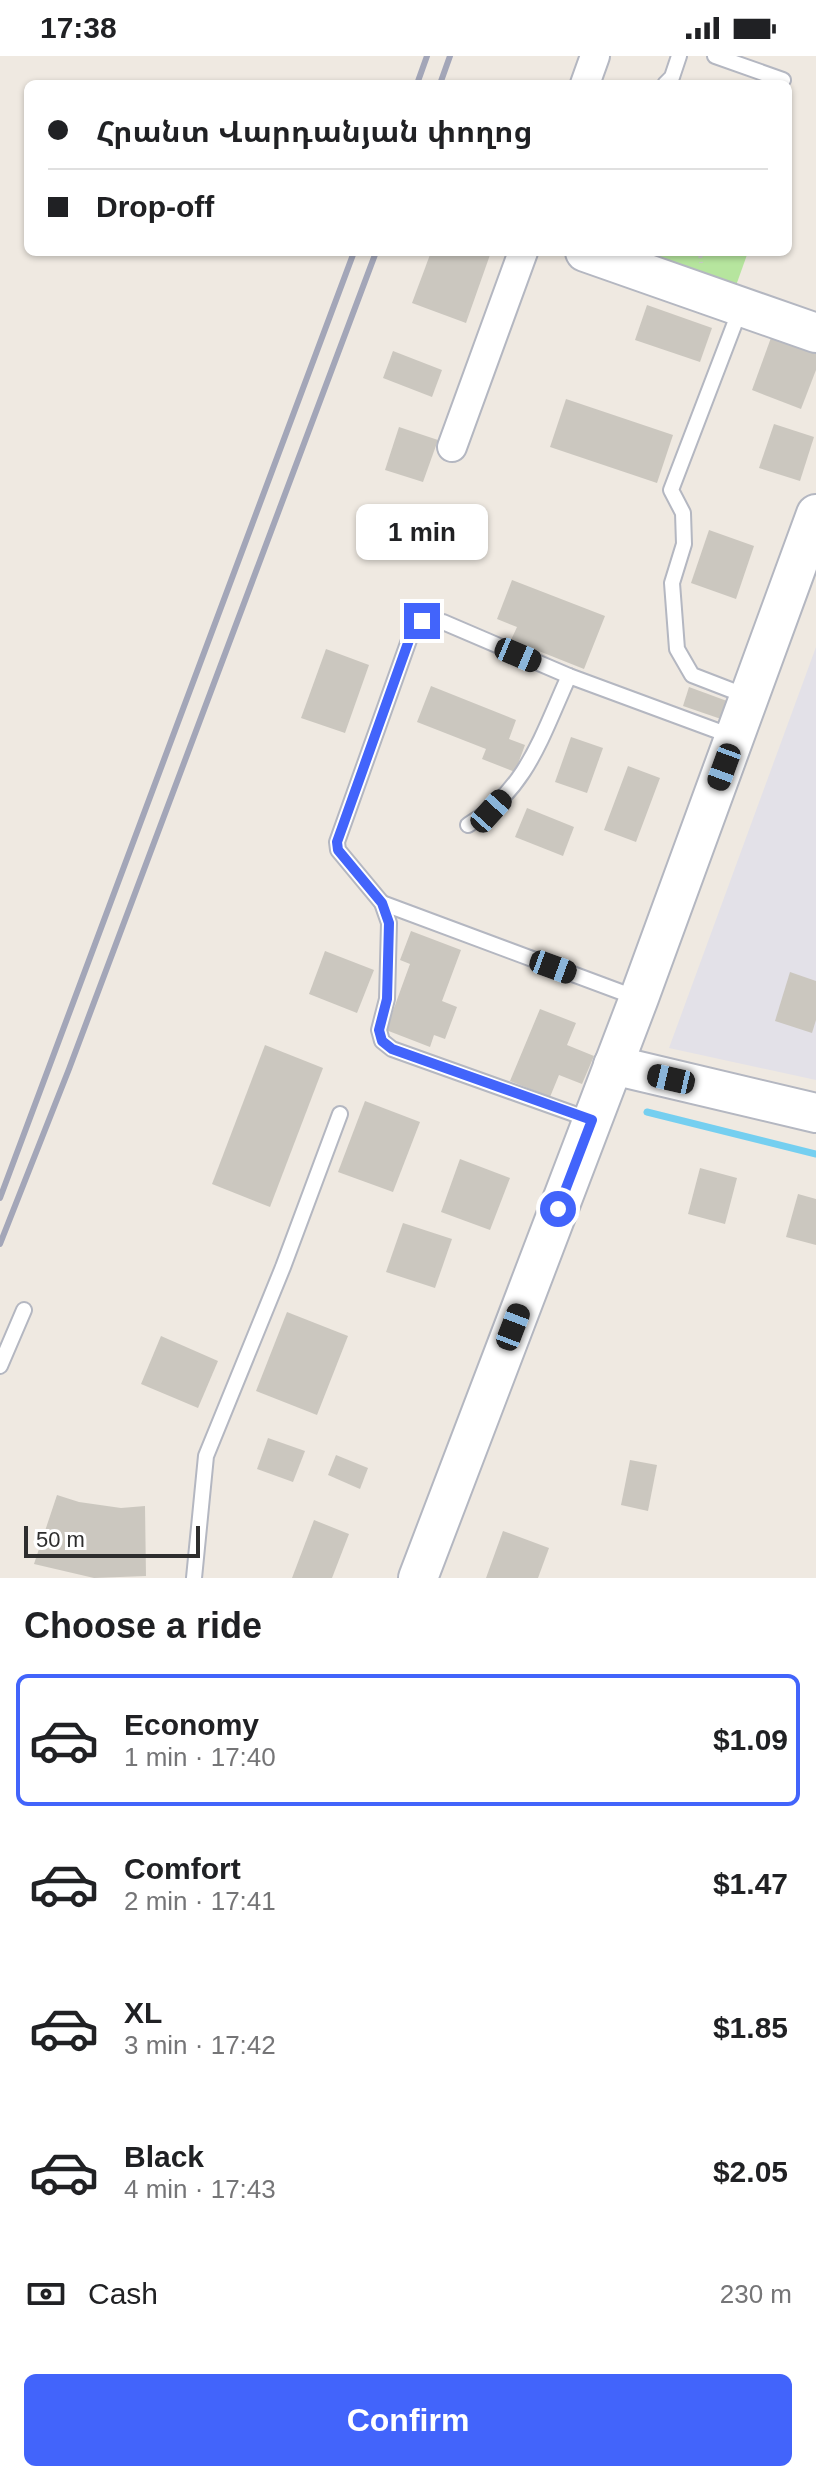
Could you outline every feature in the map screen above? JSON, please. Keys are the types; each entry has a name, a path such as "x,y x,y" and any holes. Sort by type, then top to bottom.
{"main road":[{"path":"602,256 816,333"},
{"path":"418,1578 639,998 816,514"},
{"path":"613,1065 816,1113"}],"street":[{"path":"586,80 595,56"},
{"path":"452,447 522,256"}],"lane":[{"path":"669,80 679,56"},
{"path":"715,56 783,80"},
{"path":"741,307 671,490 683,513 684,544 672,583 677,649 692,675 749,697"},
{"path":"592,1120 392,1049 382,1041 379,1030 387,999 389,923 382,903 338,850 337,842 413,629 422,621 443,622 569,676 735,738"},
{"path":"468,825 491,811 522,777 569,676"},
{"path":"382,903 639,998"},
{"path":"194,1578 206,1456 283,1267 340,1114"},
{"path":"0,1366 24,1310"}],"shaded area":[{"path":"816,647 816,1080 669,1048"}],"green space":[{"path":"633,256 747,256 733,294"}],"building":[{"path":"430,256 490,256 466,323 412,303"},
{"path":"647,305 712,328 700,362 635,340"},
{"path":"772,335 816,351 816,370 801,409 752,390"},
{"path":"393,351 442,370 432,397 383,378"},
{"path":"566,399 673,435 657,483 550,447"},
{"path":"774,424 814,437 800,481 759,468"},
{"path":"399,427 438,440 423,482 385,470"},
{"path":"709,530 754,546 736,599 691,583"},
{"path":"512,580 605,616 584,669 511,640 517,627 497,619"},
{"path":"326,649 369,665 345,733 301,718"},
{"path":"431,686 516,720 509,739 525,745 515,772 482,759 486,749 417,722"},
{"path":"689,687 727,701 721,719 683,706"},
{"path":"571,737 603,748 587,793 555,782"},
{"path":"628,766 660,778 636,842 604,830"},
{"path":"527,808 574,827 563,856 515,837"},
{"path":"411,931 461,950 442,1001 457,1007 445,1039 434,1035 430,1047 386,1030 410,964 400,960"},
{"path":"325,951 374,970 357,1013 309,994"},
{"path":"790,972 816,981 816,1020 812,1033 775,1021"},
{"path":"540,1009 576,1023 567,1045 594,1056 582,1084 559,1075 550,1097 510,1081"},
{"path":"265,1045 323,1068 270,1207 212,1184"},
{"path":"365,1101 420,1122 393,1192 338,1172"},
{"path":"460,1159 510,1178 490,1230 441,1212"},
{"path":"700,1168 737,1178 725,1224 688,1214"},
{"path":"798,1194 816,1199 816,1245 786,1237"},
{"path":"403,1223 452,1239 435,1288 386,1272"},
{"path":"287,1312 348,1336 317,1415 256,1391"},
{"path":"161,1336 218,1361 198,1408 141,1384"},
{"path":"268,1438 305,1451 293,1482 257,1469"},
{"path":"336,1455 368,1468 360,1489 328,1475"},
{"path":"630,1460 657,1465 648,1511 621,1505"},
{"path":"57,1495 79,1502 121,1508 145,1506 146,1576 94,1578 34,1564"},
{"path":"314,1520 349,1534 332,1578 292,1578"},
{"path":"503,1531 549,1548 538,1578 486,1578"}],"waterway":[{"path":"647,1112 816,1154"}],"railway":[{"path":"418,80 427,56"},
{"path":"441,80 450,56"},
{"path":"0,1198 353,256"},
{"path":"0,1244 69,1069 374,256"}],"route":[{"path":"422,621 413,629 337,842 338,850 382,903 389,923 387,999 379,1030 382,1041 392,1049 592,1120 558,1209"}]}
